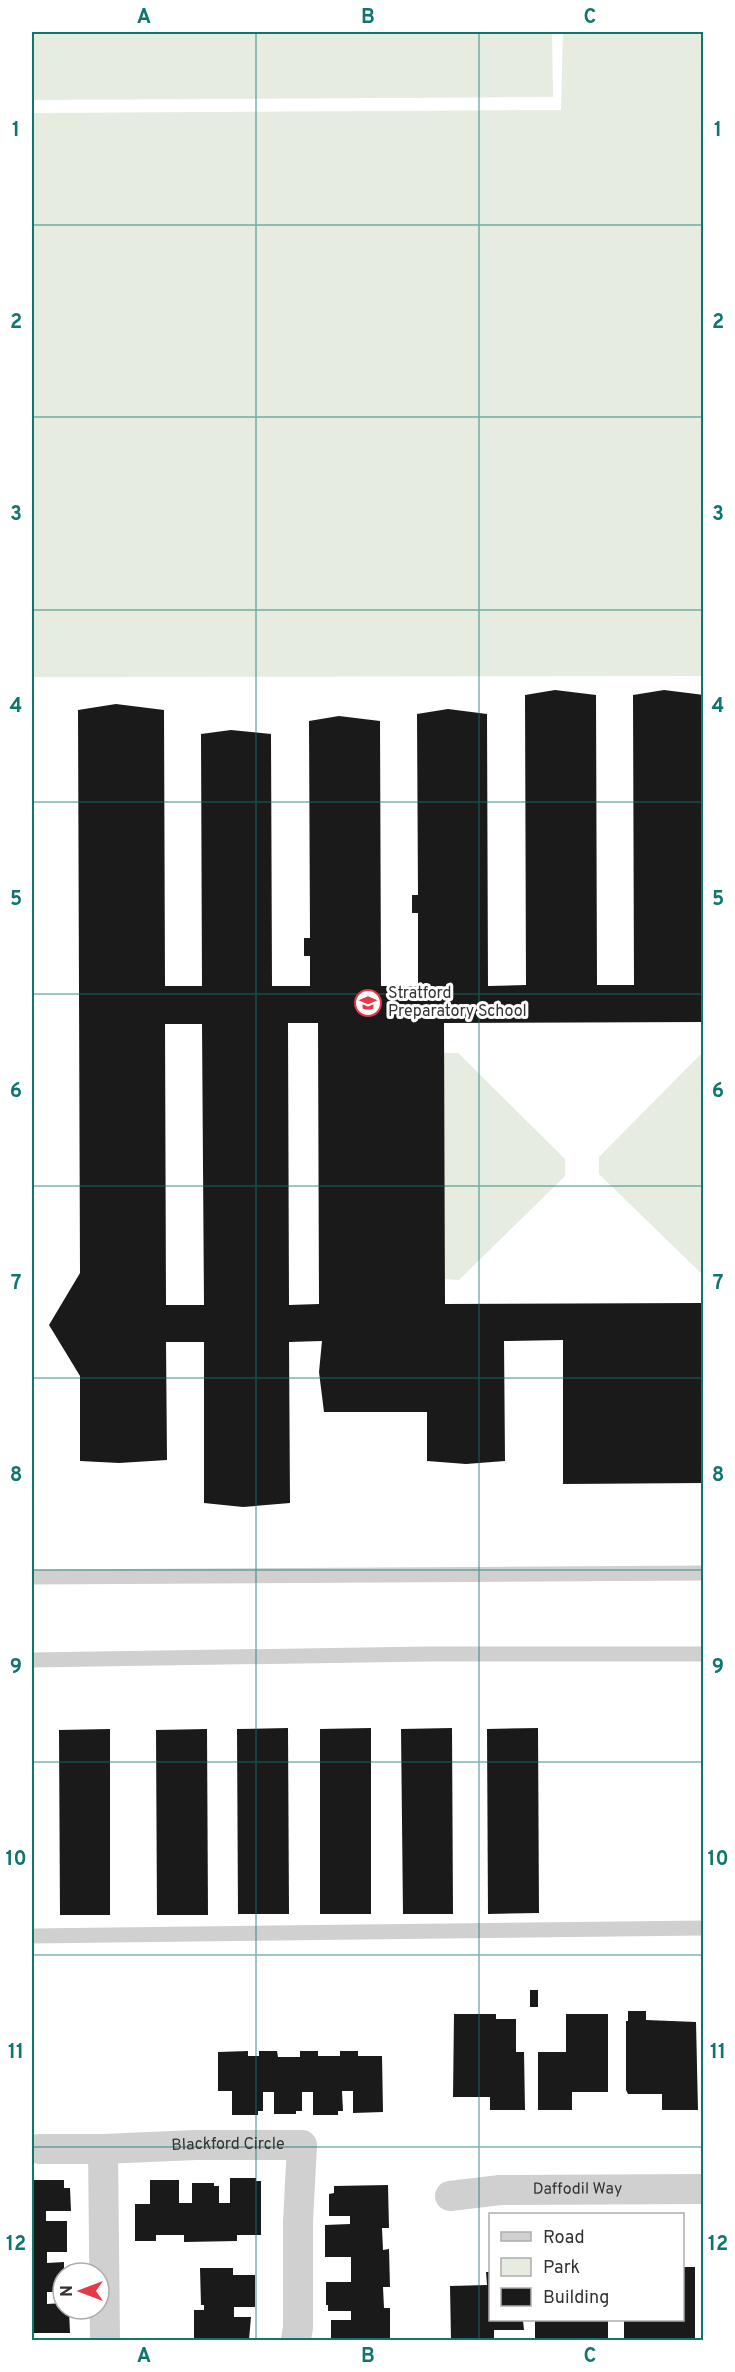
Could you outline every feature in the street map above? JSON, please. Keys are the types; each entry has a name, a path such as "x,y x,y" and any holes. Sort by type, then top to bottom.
{"street":[{"name":"Blackford Circle","path":"39,2149 302,2145 296,2340"},
{"path":"103,2149 105,2340"},
{"name":"Daffodil Way","path":"450,2196 501,2190 704,2189"}],"lane":[{"path":"32,1576 704,1573"},
{"path":"32,1660 429,1654 704,1654"},
{"path":"32,1936 704,1928"}],"green space":[{"path":"32,32 552,32 553,97 32,100"},
{"path":"563,32 703,32 703,676 32,677 32,113 561,110"},
{"path":"703,1052 703,1275 599,1174 599,1157"},
{"path":"444,1053 458,1053 565,1159 565,1176 459,1280 445,1279"}],"building":[{"path":"555,690 596,695 597,985 634,985 633,695 664,690 704,695 704,1022 444,1023 445,1304 704,1303 704,1483 563,1484 563,1340 504,1341 505,1461 466,1464 427,1461 427,1412 324,1412 319,1372 322,1341 289,1342 290,1503 243,1507 204,1503 204,1342 166,1342 167,1460 119,1463 80,1461 80,1376 49,1325 80,1273 78,710 116,704 164,710 165,986 202,986 201,734 231,730 271,734 272,986 310,986 310,956 304,956 304,938 310,938 309,721 339,716 380,721 381,986 418,986 418,913 412,913 412,895 418,895 417,714 448,709 487,714 488,986 526,985 525,695","holes":["288,1023 318,1023 319,1304 289,1305","165,1024 202,1024 204,1305 166,1305"]},
{"path":"288,1728 289,1914 238,1914 237,1729"},
{"path":"371,1728 371,1914 320,1914 320,1729"},
{"path":"452,1728 453,1914 403,1914 401,1729"},
{"path":"538,1728 539,1913 488,1914 487,1729"},
{"path":"110,1729 110,1915 60,1915 59,1730"},
{"path":"207,1729 208,1915 157,1915 156,1730"},
{"path":"530,1990 538,1990 538,2007 530,2007"},
{"path":"628,2011 646,2011 646,2020 696,2022 698,2110 662,2110 662,2094 628,2094 626,2090 626,2021 628,2021"},
{"path":"454,2014 496,2014 496,2019 516,2019 516,2052 524,2052 525,2110 490,2110 490,2097 453,2097"},
{"path":"566,2014 608,2014 608,2092 572,2092 572,2110 538,2110 538,2052 566,2052"},
{"path":"248,2051 248,2056 259,2056 259,2051 277,2051 278,2057 300,2057 300,2051 318,2051 318,2056 340,2056 340,2051 358,2051 358,2056 382,2056 383,2112 353,2113 353,2091 342,2091 343,2111 338,2111 338,2115 313,2115 313,2092 302,2092 302,2111 296,2111 296,2114 274,2114 274,2092 263,2092 263,2111 258,2111 258,2115 232,2115 232,2091 218,2091 218,2052"},
{"path":"230,2178 256,2178 256,2181 261,2181 261,2235 237,2235 237,2241 184,2242 184,2235 156,2235 156,2241 135,2241 135,2204 150,2204 150,2180 179,2180 179,2203 192,2203 192,2183 214,2183 214,2186 219,2186 219,2203 230,2203"},
{"path":"32,2180 64,2180 64,2188 70,2188 71,2211 46,2211 46,2221 67,2221 67,2252 47,2252 47,2263 51,2263 51,2292 47,2292 47,2304 51,2304 51,2321 70,2321 70,2333 32,2333"},
{"path":"388,2185 389,2228 382,2228 383,2250 389,2249 390,2287 383,2287 384,2308 390,2308 390,2340 331,2340 331,2320 351,2320 351,2311 328,2311 326,2282 351,2282 351,2257 325,2257 325,2225 350,2224 350,2216 329,2216 329,2194 334,2193 334,2186"},
{"path":"684,2267 695,2267 695,2338 624,2340 624,2321 684,2321"},
{"path":"200,2268 233,2268 233,2275 255,2275 255,2307 234,2307 234,2317 251,2317 249,2340 194,2340 194,2310 204,2310 204,2305 201,2305"},
{"path":"486,2272 489,2272 489,2321 523,2321 524,2330 494,2330 494,2340 451,2340 450,2286 487,2285"},
{"path":"535,2321 608,2321 608,2340 535,2340"}],"place":[{"name":"Stratford Preparatory School","path":"368,1003"}]}
